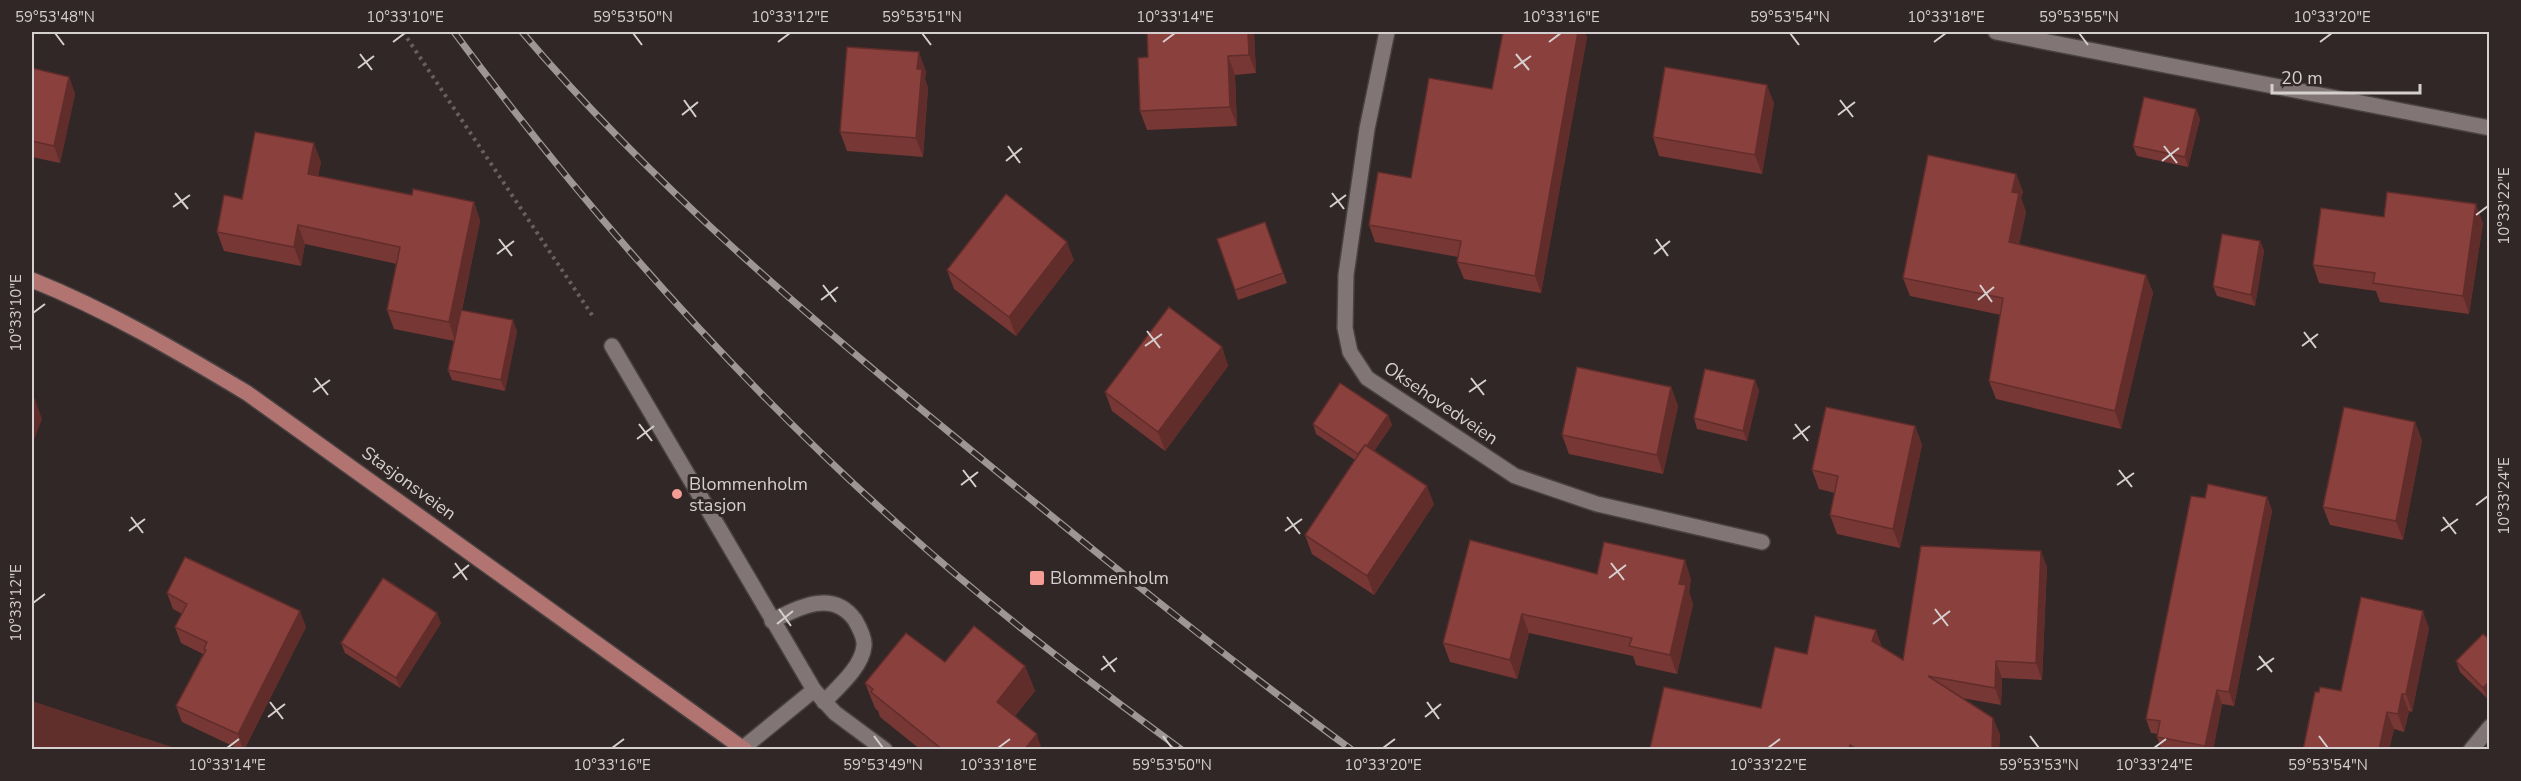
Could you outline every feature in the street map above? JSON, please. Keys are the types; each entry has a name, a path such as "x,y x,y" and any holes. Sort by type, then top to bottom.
{"main road":[{"name":"Stasjonsveien","path":"32,280 150,336 246,393 744,749"}],"street":[{"name":"Oksehovedveien","path":"1386,32 1367,129 1346,275 1345,328 1350,352 1367,378 1515,476 1597,504 1762,542"},
{"path":"1996,32 2490,128"},
{"path":"612,346 772,621 819,696 835,713 885,750"},
{"path":"744,749 819,696 860,660 865,645 858,625 848,610 825,602 806,604 772,621"},
{"path":"2471,750 2490,727"}],"path":[{"path":"403,32 612,346"}],"shaded area":[{"path":"32,701 178,749 32,749"}],"building":[{"path":"1147,32 1248,32 1249,55 1228,56 1230,107 1140,111 1138,58 1148,57"},
{"path":"1503,32 1578,32 1535,276 1457,262 1461,241 1369,225 1378,172 1411,178 1429,78 1492,89"},
{"path":"847,47 919,52 917,69 922,69 916,138 840,132"},
{"path":"1665,67 1767,85 1755,155 1653,137"},
{"path":"32,68 69,77 54,146 32,141"},
{"path":"2144,97 2196,109 2185,157 2133,146"},
{"path":"255,132 314,143 308,174 412,195 413,189 474,202 449,322 387,310 400,247 298,225 294,247 217,232 224,195 242,199"},
{"path":"1928,155 2016,174 2012,192 2019,193 2009,242 2146,275 2115,411 1989,381 2003,298 1903,278"},
{"path":"2387,192 2476,204 2463,296 2373,283 2375,273 2313,265 2321,208 2384,217"},
{"path":"1006,194 1067,242 1009,317 947,270"},
{"path":"1265,222 1283,273 1235,290 1217,239"},
{"path":"2222,234 2260,241 2251,295 2213,286"},
{"path":"1169,307 1222,347 1158,432 1105,392"},
{"path":"461,310 513,320 501,380 448,370"},
{"path":"1577,367 1671,387 1657,455 1562,435"},
{"path":"1705,369 1755,380 1743,431 1694,418"},
{"path":"1340,383 1388,415 1367,446 1365,445 1358,454 1313,424"},
{"path":"1826,407 1915,426 1893,529 1830,515 1838,476 1812,470"},
{"path":"2344,407 2415,422 2396,521 2323,507"},
{"path":"1365,445 1427,486 1367,576 1305,535"},
{"path":"2208,484 2267,497 2229,692 2217,690 2205,746 2157,737 2160,721 2146,719 2191,496 2205,498"},
{"path":"1470,540 1597,574 1604,542 1685,560 1679,584 1686,585 1670,655 1629,646 1632,638 1522,614 1510,660 1443,643"},
{"path":"1921,546 2041,551 2036,663 1996,661 1995,688 1928,676 1993,718 1992,747 1996,750 1858,750 1850,745 1849,750 1656,750 1650,748 1664,687 1761,708 1775,647 1807,654 1815,616 1876,630 1872,641 1903,660"},
{"path":"185,557 300,611 238,734 176,706 206,650 204,649 207,642 175,627 187,604 167,593"},
{"path":"383,578 437,613 396,678 341,643"},
{"path":"2361,597 2423,611 2406,694 2402,694 2398,714 2387,712 2379,750 2303,750 2315,692 2319,692 2320,687 2341,691"},
{"path":"974,626 1025,666 997,702 1037,734 1024,750 943,750 871,692 873,689 865,683 906,633 945,662"},
{"path":"2483,634 2490,640 2490,681 2483,688 2456,661"}],"railway":[{"path":"454,32 504,98 609,227 720,351 778,411 899,525 968,584 1074,669 1182,750"},
{"path":"522,32 624,143 732,247 788,297 1106,560 1352,750"}],"place":[{"name":"Blommenholm stasjon","path":"677,494"},
{"name":"Blommenholm","path":"1037,578"}]}
